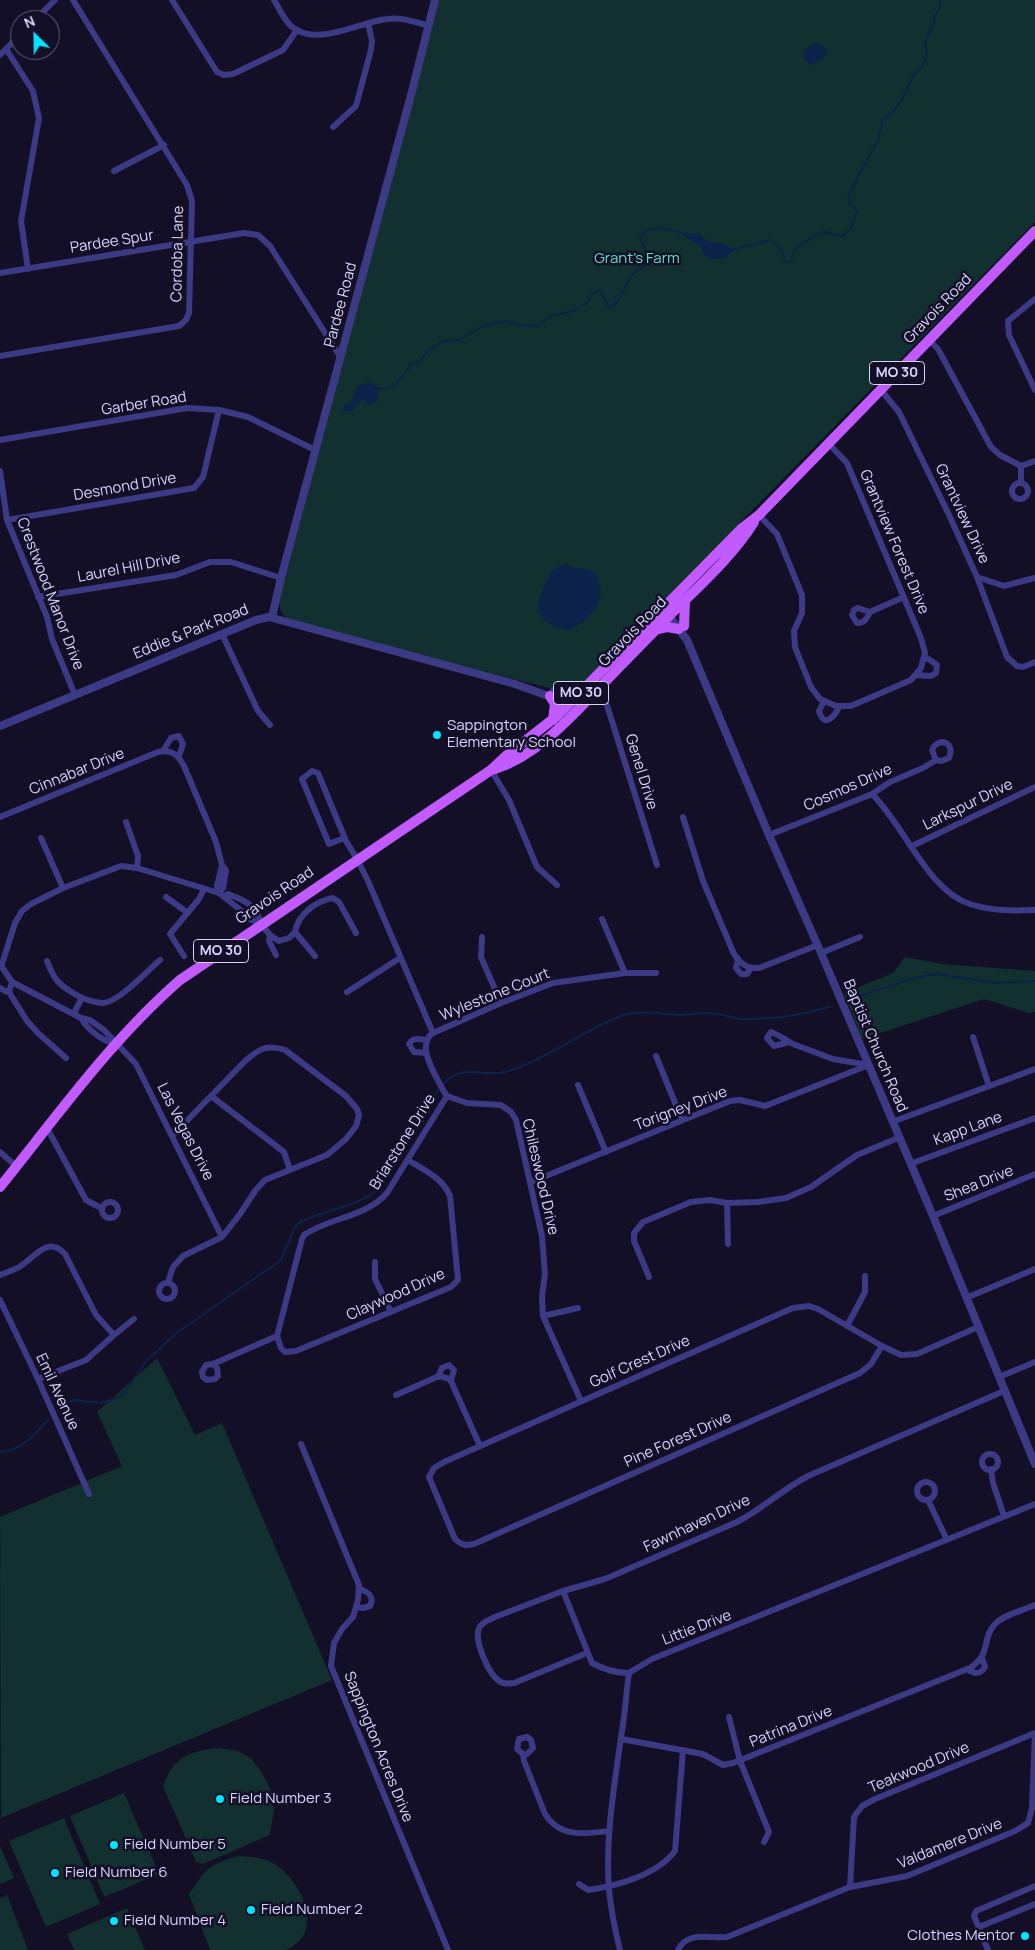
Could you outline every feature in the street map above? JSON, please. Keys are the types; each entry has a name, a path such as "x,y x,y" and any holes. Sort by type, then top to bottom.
{"main road":[{"name":"Gravois Road","path":"492,770 511,764 544,740 668,611 741,529 759,515 1035,231"},
{"name":"Gravois Road","path":"0,1187 116,1044 148,1009 180,980 260,924 492,770 506,756 553,720 571,710 601,686 657,629 668,611 685,600 746,534 759,515"},
{"path":"657,629 667,627 682,628 685,600"},
{"path":"550,696 554,704 553,720"}],"street":[{"path":"45,10 55,0"},
{"name":"Cordoba Lane","path":"0,356 179,326 186,320 190,306 192,201 188,185 73,0"},
{"path":"172,0 217,72 224,75 233,74 283,50 297,30"},
{"path":"274,0 289,25 315,36 388,19 403,19 429,26"},
{"name":"Pardee Road","path":"272,617 435,0"},
{"path":"333,127 356,106 371,50 372,41 368,23"},
{"path":"0,55 10,45"},
{"path":"6,49 33,91 39,118 21,221 28,269"},
{"path":"114,171 164,145"},
{"name":"Pardee Spur","path":"0,273 244,233 258,235 270,246 341,358"},
{"path":"1035,299 1008,321 1007,327 1008,335 1035,390"},
{"path":"929,340 938,349 991,447 1000,455 1021,466"},
{"name":"Grantview Drive","path":"880,390 899,412 950,517 977,577 1007,657 1017,666 1028,666 1035,662"},
{"name":"Garber Road","path":"0,440 187,408 220,410 248,417 315,450"},
{"name":"Desmond Drive","path":"7,520 194,488 202,477 220,410"},
{"name":"Grantview Forest Drive","path":"759,515 777,534 802,596 802,612 794,631 795,648 811,687 824,701 819,711 824,719 828,720 833,717 839,707 851,706 871,698 907,682 916,675 932,676 936,673 937,665 924,656 921,638 847,463 828,443"},
{"path":"1021,466 1035,460"},
{"path":"1021,466 1021,483"},
{"name":"Crestwood Manor Drive","path":"0,471 7,520 47,617 52,639 75,695"},
{"name":"Laurel Hill Drive","path":"38,597 176,575 210,562 231,562 281,578"},
{"path":"977,577 1004,586 1035,578"},
{"path":"870,612 904,597"},
{"name":"Baptist Church Road","path":"668,611 682,628 869,1065 898,1138 933,1216 1035,1464"},
{"name":"Eddie & Park Road","path":"0,726 222,634 264,618 272,617 515,684 557,699 571,710"},
{"path":"222,634 258,711 270,726"},
{"path":"916,675 921,668 924,656"},
{"name":"Eddie & Park Road","path":"515,684 531,686 558,694 571,710"},
{"name":"Genel Drive","path":"601,686 657,865"},
{"path":"824,701 839,707"},
{"name":"Cinnabar Drive","path":"0,817 163,751 172,752 179,756 183,744 179,736 171,738 163,751"},
{"path":"179,756 216,842 222,865 226,870 221,894"},
{"name":"Cosmos Drive","path":"769,835 872,794 890,782 923,768 936,760"},
{"path":"492,770 509,800 537,867 556,885"},
{"path":"344,838 330,844 302,779 304,776 315,771 318,773 344,838 357,859 433,1033"},
{"name":"Larkspur Drive","path":"912,846 1035,787"},
{"path":"872,794 884,805 932,877 948,892 969,904 1001,910 1035,910"},
{"path":"683,816 703,881 738,959 752,968 767,966 818,945"},
{"path":"126,822 138,856 137,868"},
{"path":"41,838 63,888"},
{"path":"9,992 12,982 1,964 15,923 22,912 31,904 63,888 121,866 137,868 221,894 228,894 244,901 256,910 260,924"},
{"path":"184,956 170,934 188,913 204,889"},
{"path":"221,894 243,912 247,918 260,924 270,935 279,941 289,938 295,932 297,923 304,914 326,899 333,898 339,902 356,933"},
{"path":"166,897 188,913"},
{"path":"602,919 625,973"},
{"path":"295,932 315,956"},
{"path":"270,935 269,941 276,955"},
{"path":"482,937 481,956 501,1003"},
{"path":"821,953 860,937"},
{"path":"347,992 400,958"},
{"path":"47,961 53,977 58,983 82,998 103,1003 111,1001 160,960"},
{"name":"Wylestone Court","path":"433,1033 501,1003 553,983 625,973 656,973"},
{"name":"Las Vegas Drive","path":"12,982 74,1013 105,1042 116,1044 136,1064 173,1135 222,1237"},
{"path":"0,988 5,992 9,992 27,1021 66,1058"},
{"path":"74,1013 82,998"},
{"name":"Briarstone Drive","path":"277,1336 304,1235 369,1209 379,1203 387,1194 408,1160 445,1093 426,1053 426,1040 433,1033"},
{"path":"973,1037 989,1086"},
{"name":"Briarstone Drive","path":"426,1040 414,1039 409,1044 414,1052 426,1053"},
{"path":"789,1042 848,1063 869,1065"},
{"path":"168,1282 173,1267 183,1256 222,1237 255,1191 266,1180 327,1155 338,1147 356,1126 358,1115 357,1109 346,1096 285,1050 273,1046 257,1050 173,1135"},
{"path":"656,1056 682,1120"},
{"name":"Torigney Drive","path":"531,1182 730,1101 740,1100 765,1106 773,1104 869,1065"},
{"path":"892,1122 1035,1069"},
{"path":"578,1085 606,1152"},
{"name":"Chileswood Drive","path":"445,1093 467,1103 501,1106 511,1112 516,1120 542,1236 545,1274 542,1296 543,1316"},
{"path":"211,1096 284,1152 290,1170"},
{"name":"Kapp Lane","path":"910,1164 1035,1118"},
{"path":"47,1128 86,1200 102,1208"},
{"path":"649,1277 634,1241 634,1234 643,1222 691,1202 710,1200 727,1203 758,1202 786,1198 811,1187 857,1155 898,1138"},
{"path":"0,1152 16,1166"},
{"name":"Claywood Drive","path":"277,1336 281,1348 285,1352 291,1352 451,1287 458,1280 448,1190 442,1182 408,1160"},
{"name":"Shea Drive","path":"933,1216 1035,1174"},
{"path":"727,1203 728,1244"},
{"path":"0,1275 21,1266 45,1248 51,1246 58,1247 65,1254 96,1315 114,1335"},
{"path":"375,1262 375,1279 391,1312"},
{"path":"966,1298 1035,1269"},
{"path":"847,1326 865,1292 865,1276"},
{"name":"Emil Avenue","path":"0,1300 89,1494"},
{"name":"Golf Crest Drive","path":"444,1462 793,1308 809,1306 901,1355 917,1354 978,1328"},
{"path":"578,1308 543,1316 581,1401"},
{"path":"38,1380 86,1360 134,1319"},
{"path":"213,1364 277,1336"},
{"name":"Pine Forest Drive","path":"444,1462 434,1468 429,1477 455,1539 460,1544 474,1544 860,1374 871,1364 882,1346"},
{"path":"998,1377 1035,1362"},
{"path":"438,1376 442,1368 449,1366 454,1370 451,1380"},
{"path":"396,1395 438,1376 445,1376 451,1380 480,1446"},
{"name":"Fawnhaven Drive","path":"588,1653 514,1684 507,1684 500,1682 492,1674 477,1639 479,1628 484,1622 563,1591 605,1580 737,1522 754,1513 796,1482 808,1476 1004,1391"},
{"path":"300,1444 357,1576 360,1589 368,1592 372,1602 370,1606 356,1607"},
{"path":"991,1469 1004,1516"},
{"path":"928,1500 947,1540"},
{"name":"Littie Drive","path":"629,1673 652,1659 1035,1504"},
{"name":"Sappington Acres Drive","path":"360,1589 353,1617 342,1628 334,1643 331,1666 448,1950"},
{"path":"563,1591 592,1663 621,1673 629,1673 613,1786 609,1831 609,1887 620,1950"},
{"name":"Patrina Drive","path":"621,1738 703,1754 723,1765 740,1761 967,1670 982,1658 989,1635 995,1624 1004,1618 1035,1605"},
{"path":"728,1717 740,1761 769,1832 764,1842"},
{"name":"Teakwood Drive","path":"850,1887 854,1817 862,1806 1035,1733"},
{"name":"Valdamere Drive","path":"678,1950 681,1943 690,1937 727,1937 850,1887 907,1876 1028,1823 1032,1808 1035,1733"},
{"path":"579,1884 588,1890 609,1887 657,1869 667,1862 675,1851 683,1750"},
{"path":"523,1754 524,1761 549,1821 561,1830 578,1835 609,1831"},
{"path":"988,1950 974,1916 976,1910 1035,1886"},
{"path":"979,1927 1035,1904"}],"green space":[{"name":"Grant's Farm","path":"438,0 1035,0 1035,222 576,690 570,693 434,659 289,619 282,613 280,607 280,598"},
{"path":"905,957 942,964 1035,971 1035,1012 1029,1013 984,999 862,1039 844,993 893,973"},
{"path":"157,1358 195,1435 222,1423 332,1680 1,1818 0,1517 122,1466 97,1412"},
{"name":"Field Number 3","path":"220,1748 238,1751 252,1759 270,1788 274,1810 270,1835 203,1864 196,1862 163,1786 176,1763 187,1755 207,1749"},
{"name":"Field Number 5","path":"124,1793 159,1874 104,1897 70,1816"},
{"name":"Field Number 6","path":"64,1818 100,1904 46,1927 9,1841"},
{"path":"0,1846 14,1878 0,1884"},
{"name":"Field Number 2","path":"239,1856 261,1858 273,1863 293,1881 300,1893 307,1919 305,1931 298,1942 286,1950 210,1950 189,1894 199,1879 209,1869 221,1862"},
{"path":"7,1895 28,1950 0,1950 0,1898"},
{"name":"Field Number 4","path":"127,1908 145,1950 74,1950 67,1934"}],"water":[{"path":"816,43 824,46 827,54 821,61 809,65 804,58 804,50"},
{"path":"688,233 699,234 708,242 722,243 731,247 732,251 726,258 711,259 704,255 700,246 685,237"},
{"path":"371,382 377,388 378,400 370,405 362,399 352,410 342,411 345,405 351,401 356,388"},
{"path":"567,563 569,566 590,570 598,576 601,591 598,604 590,616 579,625 567,631 556,628 547,621 545,622 541,614 536,612 543,588 553,569"}],"waterway":[{"path":"731,250 770,240 779,246 786,262 790,263 796,248 819,233 823,232 842,236 850,230 857,212 854,206 850,204 848,196 878,140 883,119 893,112 901,101 914,75 923,65 927,55 925,42 940,8 939,0"},
{"path":"377,389 394,387 411,363 417,364 427,352 443,341 460,340 481,327 505,321 520,325 537,326 551,316 574,311 588,302 593,293 601,290 608,307 611,307 619,300 633,274 647,263 646,252 640,238 644,233 655,228 662,228 688,236"},
{"path":"853,998 915,978 937,974 995,983 1035,981"},
{"path":"442,1085 450,1078 466,1072 499,1073 509,1071 544,1056 609,1021 629,1014 645,1012 679,1015 709,1013 739,1018 765,1019 829,1007"},
{"path":"59,1406 74,1400 101,1403 119,1397 124,1393 147,1360 178,1332 281,1260 295,1227 300,1222 361,1200 379,1188 417,1121 439,1089"},
{"path":"0,1452 15,1449 33,1436 48,1420"}],"place":[{"name":"Sappington Elementary School","path":"437,735"},
{"name":"Field Number 3","path":"220,1799"},
{"name":"Field Number 5","path":"114,1845"},
{"name":"Field Number 6","path":"55,1873"},
{"name":"Field Number 2","path":"251,1910"},
{"name":"Field Number 4","path":"114,1921"},
{"name":"Clothes Mentor","path":"1025,1936"}]}
